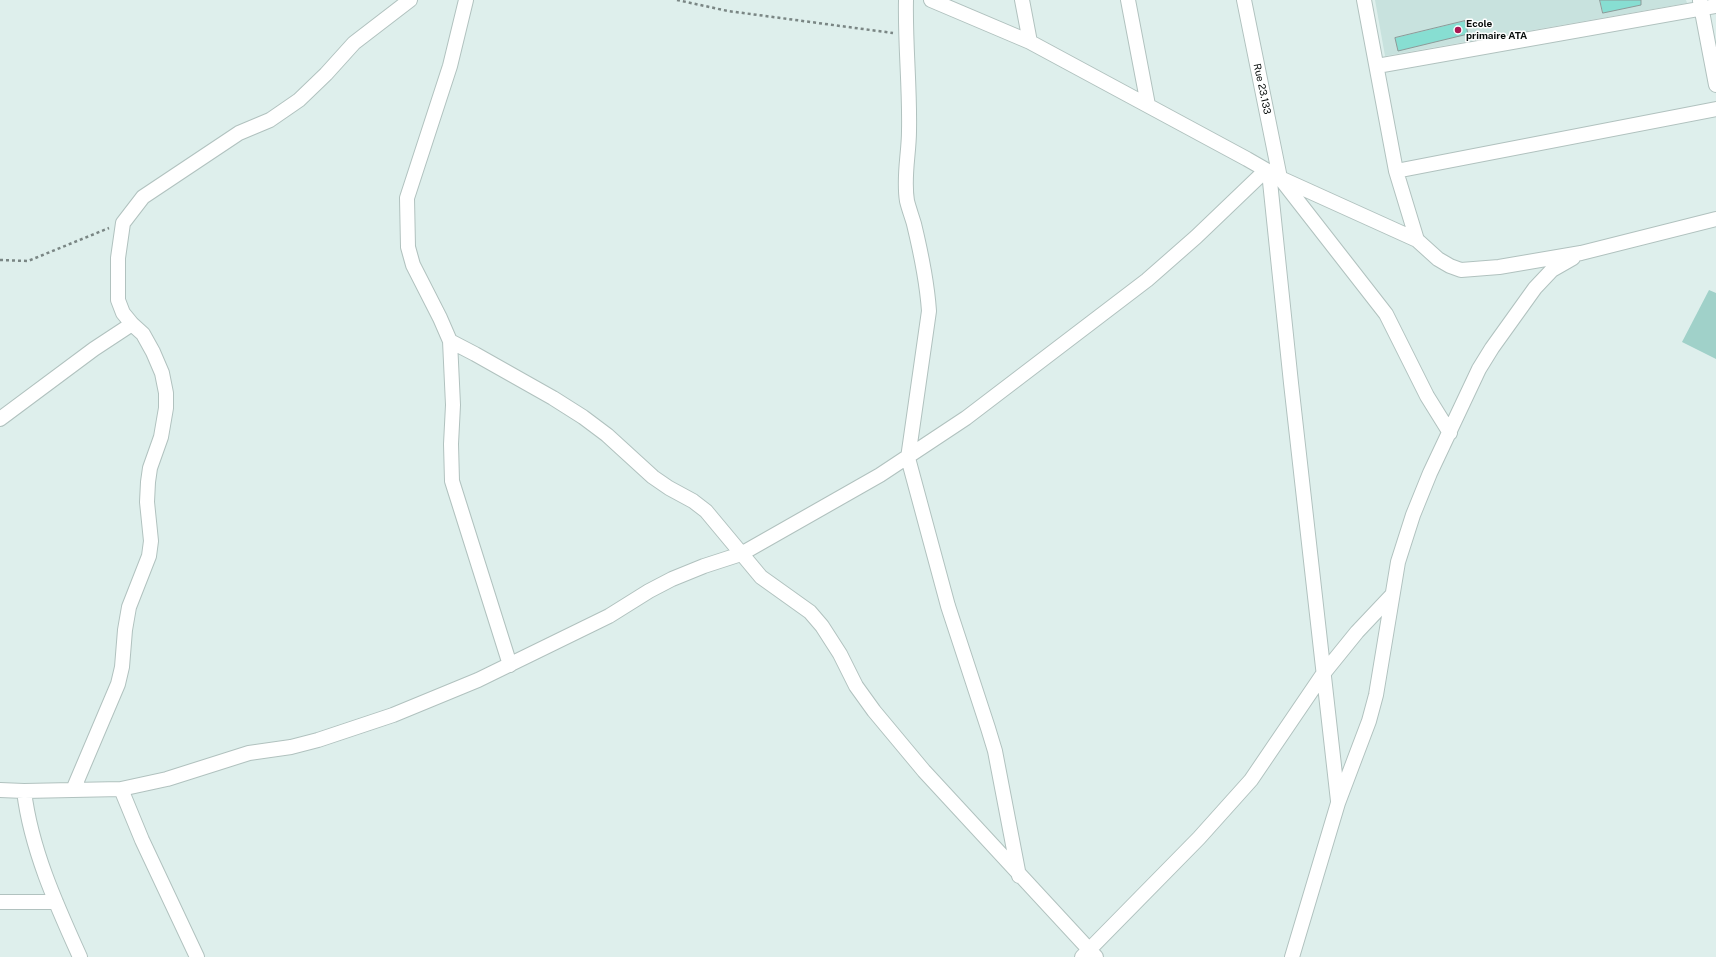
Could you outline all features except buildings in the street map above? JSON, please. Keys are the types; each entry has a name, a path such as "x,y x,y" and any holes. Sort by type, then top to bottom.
{"street":[{"path":"72,790 118,684 122,667 124,630 129,607 149,556 151,541 147,502 148,482 150,468 161,437 164,423 166,393 162,373 143,334 123,314 118,300 118,258 122,223 143,197 240,133 270,120 299,100 326,74 354,43 410,0"},
{"path":"466,0 448,73 407,198 408,247 412,259 450,341 453,405 451,444 452,481 510,665"},
{"path":"906,0 905,35 909,84 909,133 906,166 907,200 928,288 929,311 908,458 948,606 990,734 1020,876"},
{"path":"931,0 1030,42 1272,173 1417,240 1438,259 1460,270 1499,268 1581,253 1716,219"},
{"path":"1022,0 1030,42"},
{"path":"1128,0 1148,105"},
{"name":"Rue 23.133","path":"1244,0 1272,173 1323,674 1338,803"},
{"path":"1364,0 1396,171 1417,240"},
{"path":"1377,66 1700,4 1716,6"},
{"path":"1700,4 1716,85"},
{"path":"1396,171 1716,109"},
{"path":"1272,173 1386,314 1428,396 1450,433"},
{"path":"0,790 121,789 174,777 248,753 291,747 318,740 393,715 478,680 608,616 672,579 704,566 741,554 848,494 908,458 972,414 1147,280 1272,173"},
{"path":"1292,957 1338,803 1376,696 1400,554 1413,515 1430,473 1479,369 1510,321 1535,288 1552,270 1581,253"},
{"path":"0,418 94,349 132,324"},
{"path":"450,341 553,398 583,417 607,435 653,476 706,511 761,577 810,612 822,626 840,654 856,686 874,711 924,771 1089,954 1199,838 1251,780 1323,674 1357,632 1392,595"},
{"path":"121,789 142,840 198,957"},
{"path":"24,791 32,833 56,902 80,957"},
{"path":"0,902 56,902"}],"path":[{"path":"677,0 728,10 905,35"},
{"path":"0,260 28,261 122,223"}],"shaded area":[{"name":"Ecole primaire ATA","path":"1375,0 1686,0 1687,3 1385,56"}],"green space":[{"path":"1709,290 1716,293 1716,359 1682,342"}],"place":[{"name":"Ecole primaire ATA","path":"1458,30"}]}
